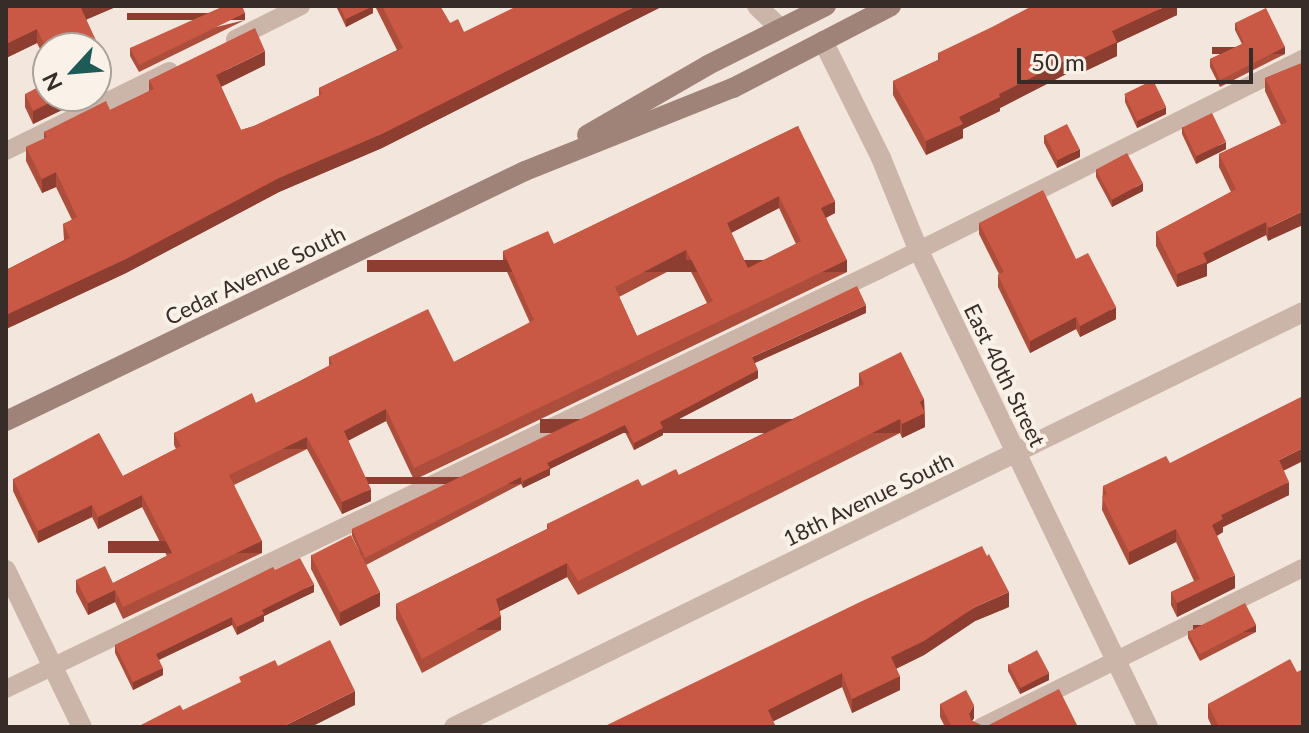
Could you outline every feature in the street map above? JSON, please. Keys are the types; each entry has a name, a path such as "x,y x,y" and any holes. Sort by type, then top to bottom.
{"main road":[{"name":"Cedar Avenue South","path":"525,171 708,65 826,6"},
{"name":"Cedar Avenue South","path":"6,421 525,171 733,88 891,6"}],"street":[{"path":"757,6 780,28"},
{"name":"East 40th Street","path":"823,41 881,158 918,249 1148,727"},
{"name":"18th Avenue South","path":"454,727 1303,312"},
{"path":"6,570 82,727"}],"lane":[{"path":"217,47 301,6"},
{"path":"6,689 918,249 1303,59"},
{"path":"6,151 189,61"},
{"path":"981,727 1303,568"}],"building":[{"path":"6,6 86,6 81,8 92,32 38,32 37,29 6,44"},
{"path":"224,6 242,6 245,13 139,65 130,48"},
{"path":"339,6 373,6 346,19"},
{"path":"382,6 440,6 450,23 458,19 464,32 517,6 636,6 382,134 279,178 126,259 6,315 6,270 70,238 63,224 77,217 56,172 42,179 26,147 47,137 44,132 84,112 112,112 112,109 154,89 149,80 255,28 265,51 216,75 241,130 322,94 319,88 403,48"},
{"path":"1032,6 1166,6 1112,31 1117,42 1079,60 1076,55 999,94 1000,97 959,117 963,124 926,141 893,81 940,59 938,53"},
{"path":"1266,8 1285,47 1220,80 1210,59 1244,43 1235,23"},
{"path":"1302,63 1303,211 1268,228 1266,222 1203,253 1207,262 1177,274 1156,232 1236,189 1219,154 1287,122 1265,78"},
{"path":"1153,80 1166,107 1137,121 1124,94"},
{"path":"32,90 32,109 25,94"},
{"path":"1212,113 1226,142 1196,156 1182,127"},
{"path":"1067,124 1080,149 1057,160 1045,135"},
{"path":"798,126 835,201 821,208 847,260 414,468 386,409 344,431 371,489 342,502 307,437 229,475 262,541 123,607 115,590 88,603 76,580 105,566 113,583 172,553 142,495 98,517 92,505 38,531 13,479 99,433 123,476 181,446 174,433 252,393 256,403 332,364 329,357 428,309 454,362 534,320 503,251 548,231 554,244","holes":["779,196 801,241 748,268 727,223","686,250 713,301 637,336 615,287"]},
{"path":"1127,153 1143,183 1112,199 1096,169"},
{"path":"1043,190 1076,259 1088,253 1116,307 1080,326 1076,317 1030,341 998,275 1004,272 979,223"},
{"path":"857,286 866,305 752,357 758,370 660,422 663,428 634,443 625,425 547,463 550,468 523,481 521,477 365,558 352,529"},
{"path":"901,352 924,399 920,402 925,413 902,424 900,419 578,581 567,563 496,599 501,616 422,659 396,604 549,528 547,524 638,479 642,486 676,469 679,475 762,435 864,384 859,373"},
{"path":"1303,396 1303,448 1279,460 1289,482 1221,515 1223,519 1212,525 1235,575 1177,603 1171,592 1200,579 1176,529 1129,552 1102,497 1107,494 1103,486 1166,456 1170,463"},
{"path":"351,535 380,592 340,612 311,555"},
{"path":"982,546 1009,592 975,607 924,641 891,657 900,676 852,699 842,673 768,710 776,727 603,727 860,602"},
{"path":"300,558 314,584 262,610 264,614 237,627 232,617 156,654 163,668 133,682 115,645 273,567 275,570"},
{"path":"1245,603 1256,625 1199,654 1188,632"},
{"path":"330,640 355,691 282,727 137,727 180,705 183,710 241,682 239,677 275,660 278,666"},
{"path":"1037,650 1049,673 1021,688 1009,665"},
{"path":"1290,659 1297,672 1303,669 1303,724 1298,727 1219,727 1208,704"},
{"path":"1059,689 1078,727 985,727"},
{"path":"966,690 974,705 969,713 971,720 985,727 952,727 940,704"}]}
